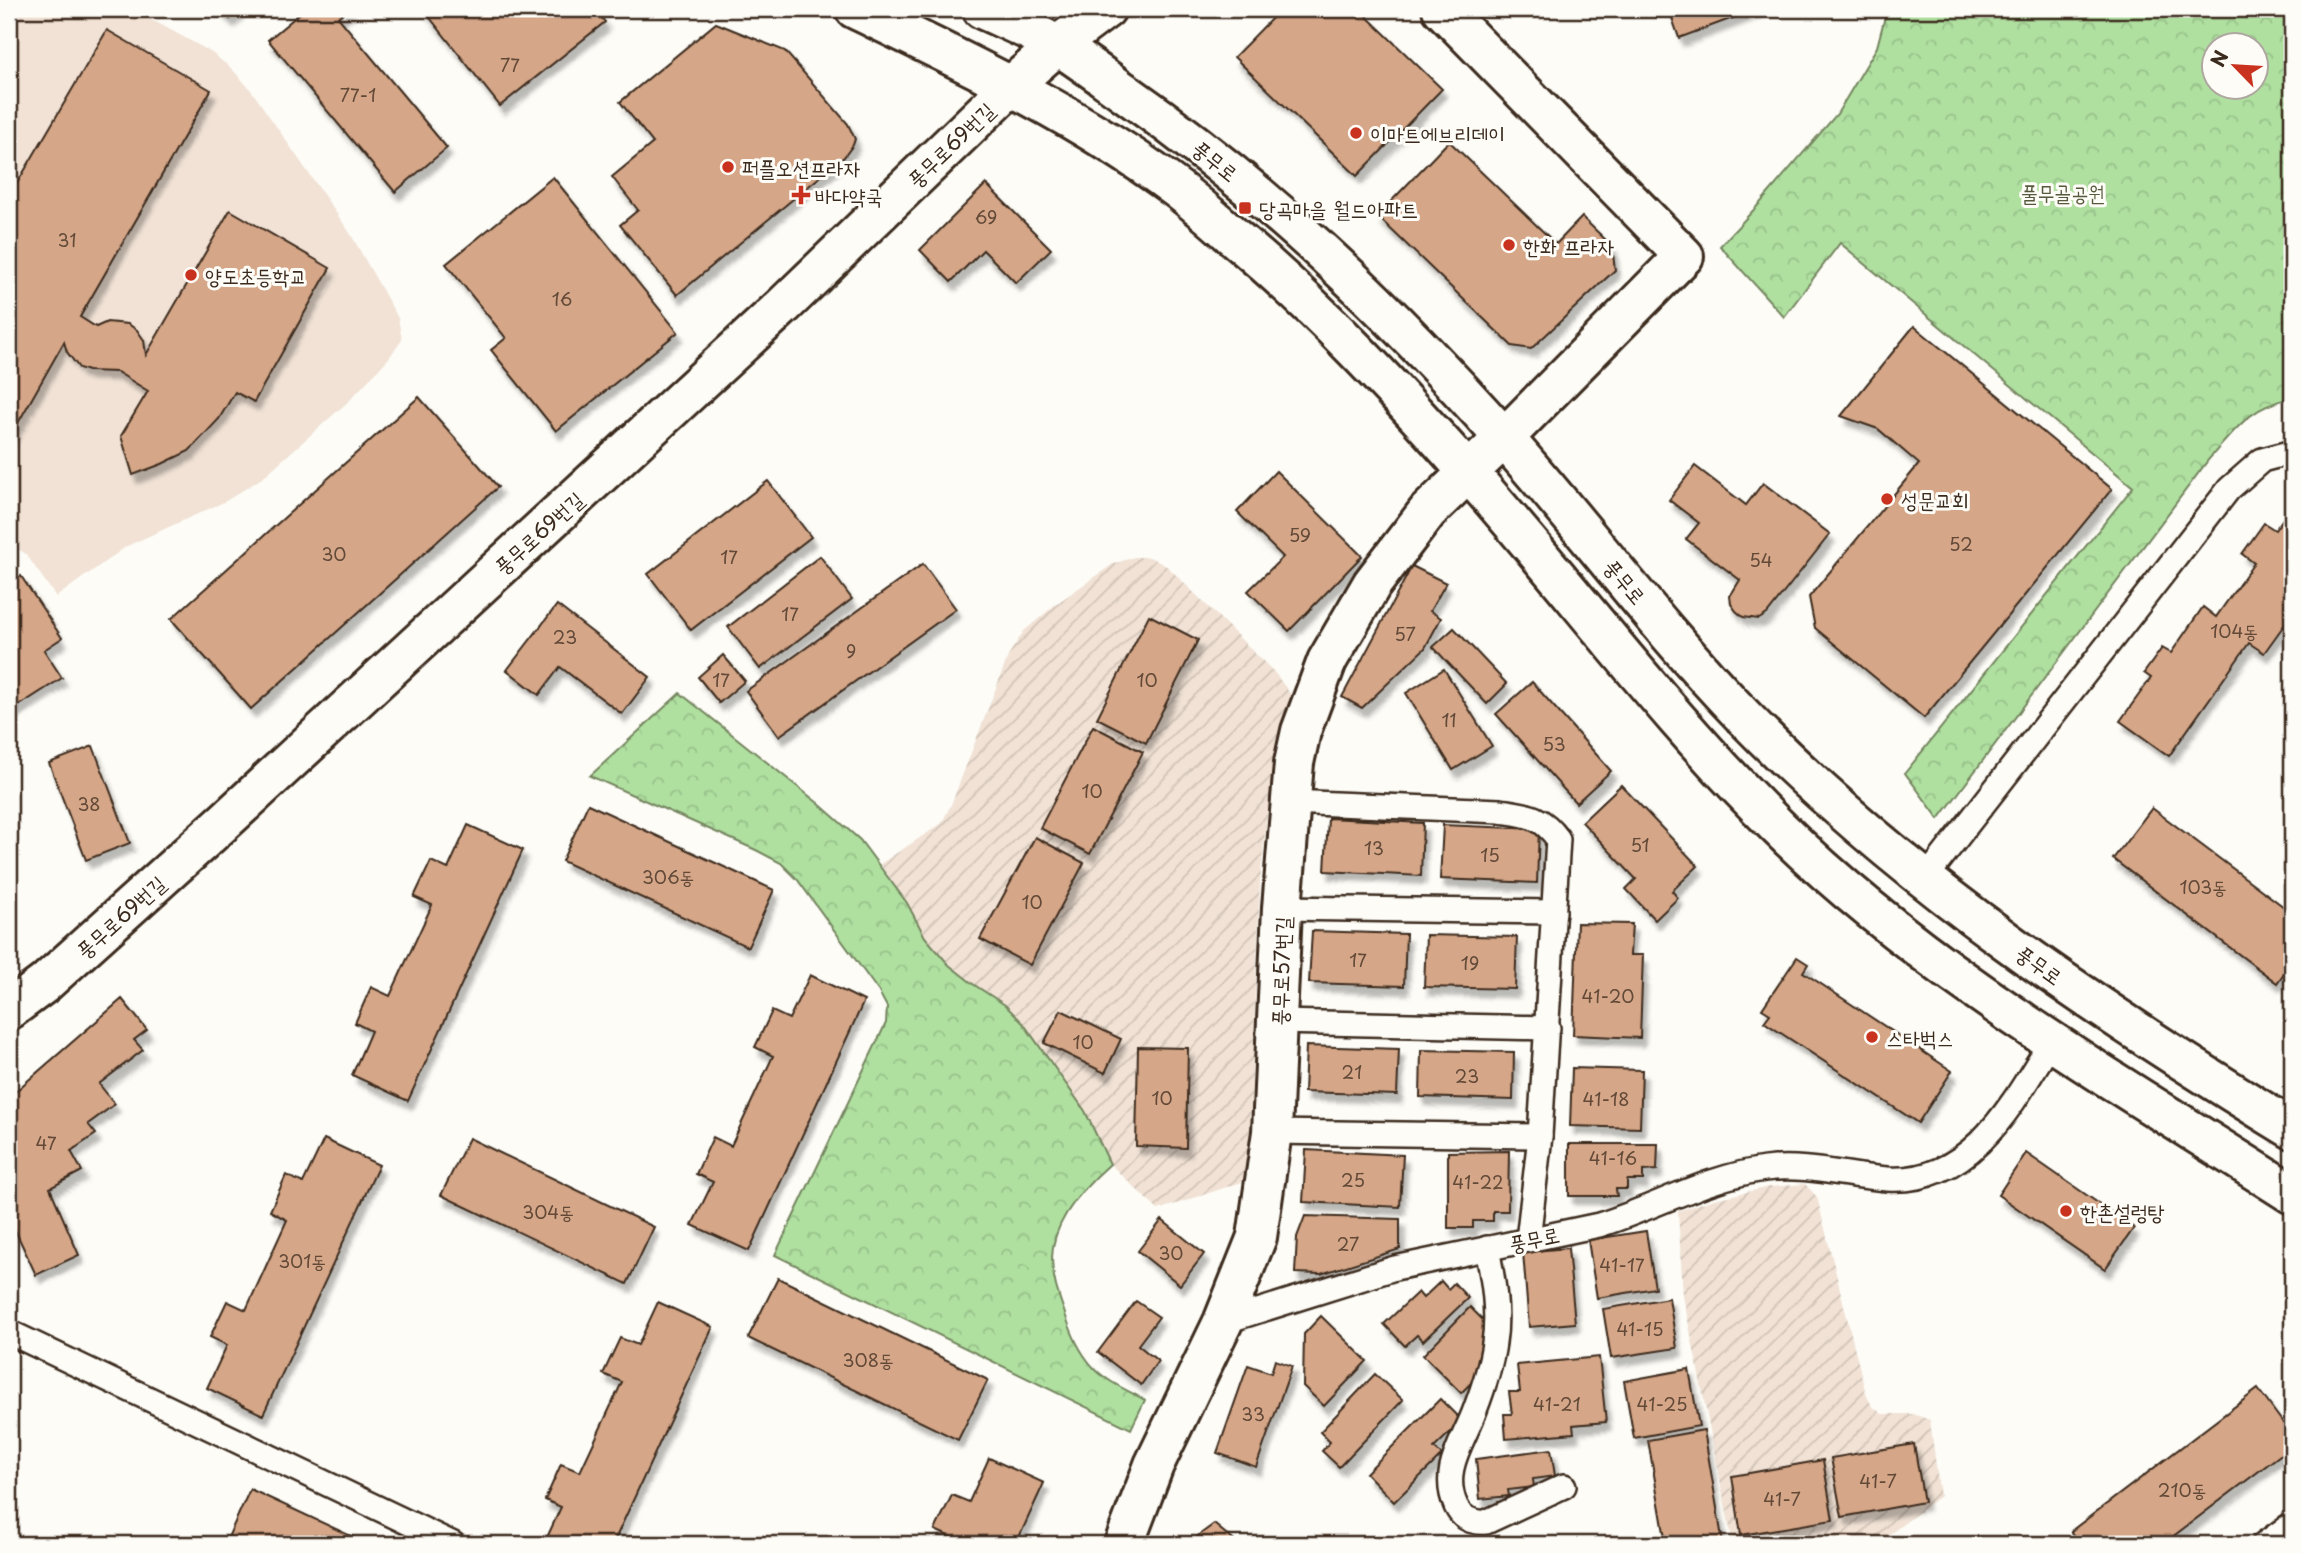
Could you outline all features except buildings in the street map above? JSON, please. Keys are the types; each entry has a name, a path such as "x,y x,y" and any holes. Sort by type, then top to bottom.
{"street":[{"path":"855,9 1012,85 1100,136 1178,189 1309,303 1468,472 1616,650 1706,752 1779,829 1897,930 1969,984 2292,1194"},
{"name":"풍무로","path":"982,9 1058,45 1180,131 1321,248 1422,349 1504,438 1740,713 1802,775 1925,879 2087,998 2292,1129"},
{"path":"1058,45 1087,9"},
{"path":"1058,45 1106,9"},
{"name":"풍무로57번길","path":"1124,1544 1154,1465 1223,1322 1257,1237 1272,1132 1282,908 1290,802 1301,731 1312,695 1345,626 1403,542 1428,511 1684,256 1441,9"},
{"name":"풍무로69번길","path":"9,1010 44,984 107,928 559,514 783,306 1012,85 1058,45"}],"lane":[{"path":"1925,879 2229,489 2262,460 2292,452"},
{"path":"1290,802 1500,811 1531,816 1548,825 1558,839 1540,1136 1528,1240"},
{"path":"1282,908 1554,912"},
{"path":"1278,1022 1548,1028"},
{"name":"풍무로","path":"1223,1322 1395,1268 1599,1226 1713,1181 1764,1170 1796,1168 1912,1179 1939,1170 1964,1157 1985,1139 2008,1111 2052,1040"},
{"path":"1272,1132 1540,1136"},
{"name":"풍무로","path":"1487,1248 1494,1290 1494,1345 1475,1413 1451,1466 1449,1484 1453,1497 1458,1510 1466,1518 1475,1523 1486,1522 1564,1486"},
{"path":"9,1332 453,1544"},
{"path":"2264,1544 2292,1524"}],"shaded area":[{"name":"양도초등학교","path":"9,9 132,9 209,51 231,68 251,90 350,233 398,318 402,340 350,400 262,478 226,501 127,546 56,597 26,554 9,544"},
{"path":"1134,557 1150,557 1168,567 1274,672 1295,700 1277,755 1260,881 1248,1180 1158,1210 1110,1164 1085,1111 1023,1023 949,965 925,937 907,903 880,864 941,824 951,805 1009,654 1024,631 1056,604 1113,564"},
{"path":"1805,1184 1817,1197 1866,1394 1872,1406 1882,1414 1913,1414 1930,1420 1940,1496 1872,1544 1733,1544 1683,1296 1678,1211 1714,1199 1770,1187"}],"green space":[{"name":"풀무골공원","path":"1887,9 2292,9 2292,398 2254,413 2209,459 1939,819 1905,773 2133,487 1840,243 1784,317 1720,246 1837,114 1877,47"},
{"path":"680,693 860,840 907,903 925,937 949,965 1005,1005 1023,1023 1085,1111 1110,1164 1080,1194 1063,1219 1053,1245 1053,1272 1070,1327 1084,1355 1105,1378 1145,1400 1131,1429 775,1255 886,1023 887,1007 797,879 781,863 590,776"}],"place":[{"name":"이마트에브리데이","path":"1356,133"},
{"name":"퍼플오션프라자","path":"728,167"},
{"name":"바다약국","path":"801,195"},
{"name":"당곡마을 월드아파트","path":"1245,208"},
{"name":"한화 프라자","path":"1509,245"},
{"name":"양도초등학교","path":"191,275"},
{"name":"성문교회","path":"1887,499"},
{"name":"스타벅스","path":"1872,1037"},
{"name":"한촌설렁탕","path":"2066,1211"}]}
